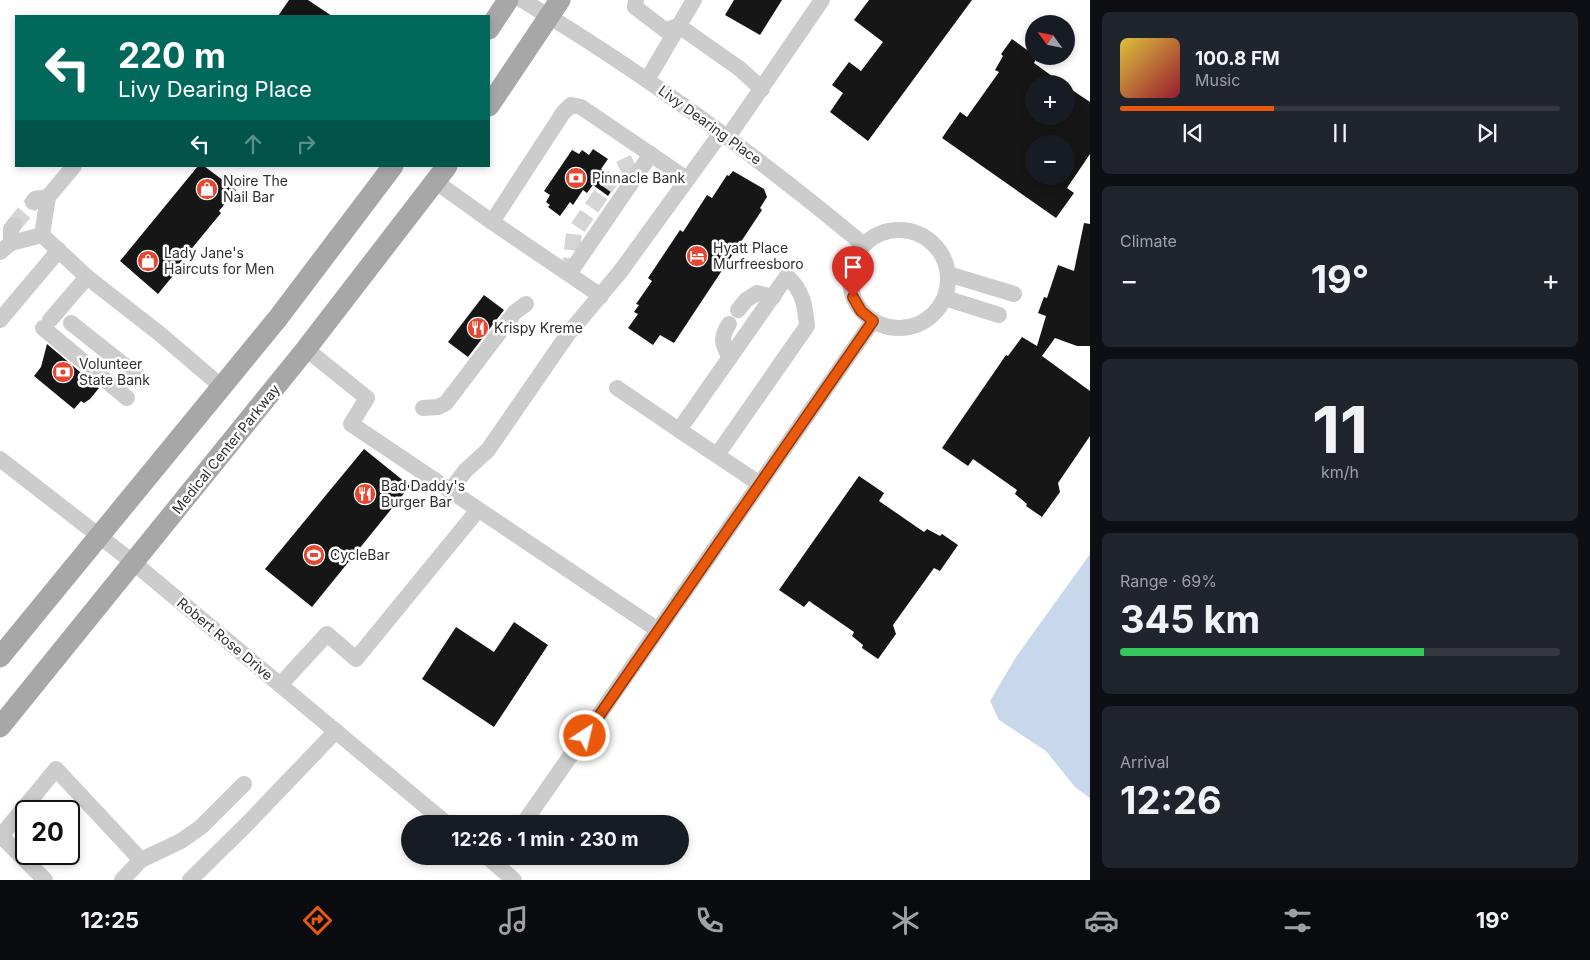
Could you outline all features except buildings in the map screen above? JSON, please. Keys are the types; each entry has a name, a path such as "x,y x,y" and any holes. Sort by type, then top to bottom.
{"main road":[{"path":"490,27 508,0"},
{"path":"490,105 555,8"},
{"path":"0,657 278,318 392,167"},
{"name":"Medical Center Parkway","path":"0,727 306,349 441,174"}],"street":[{"name":"Livy Dearing Place","path":"522,0 555,8 647,80 787,181 864,245"},
{"path":"636,0 635,7 665,30 679,26"},
{"path":"647,80 694,0"},
{"path":"450,491 465,472 488,450 568,334 601,296 687,179 762,89 822,0"},
{"path":"679,26 740,69 762,89"},
{"path":"492,222 563,113 571,105 582,106 687,179"},
{"path":"569,274 651,154"},
{"path":"42,235 48,197 73,167"},
{"path":"441,174 492,222 601,296"},
{"path":"33,202 35,199 48,197"},
{"path":"5,248 10,230 14,225"},
{"path":"896,229 912,230 926,236 938,248 946,264 948,274 945,298 936,312 922,322 906,328 889,327 873,321 861,311 853,297 850,282 851,267 857,252 864,245 881,232 896,229"},
{"path":"5,248 42,235"},
{"path":"42,235 87,277 160,334 222,387"},
{"path":"0,320 59,250"},
{"path":"948,274 1014,294"},
{"path":"679,430 787,276 796,285 805,300 808,326 717,455"},
{"path":"71,323 134,390 47,324 87,277"},
{"path":"738,310 746,300 758,293 773,296"},
{"path":"945,298 999,315"},
{"path":"423,408 438,408 446,403 515,312 526,304"},
{"path":"529,815 873,321"},
{"path":"729,324 722,335 723,345 730,358"},
{"path":"306,349 367,398 351,424 658,630"},
{"path":"617,388 760,484"},
{"name":"Robert Rose Drive","path":"0,459 134,563 436,815"},
{"path":"280,685 327,634 356,659 478,510"},
{"path":"190,880 248,824 336,731"},
{"path":"45,880 0,836 56,769 141,860"},
{"path":"122,880 141,860 182,841 195,832 244,784"},
{"path":"500,865 514,880"}],"water":[{"path":"1090,554 1090,798 1075,787 1046,751 999,720 990,701 1016,657"}],"tunnel":[{"path":"569,274 574,233 618,170 651,154"},
{"path":"14,225 33,202"}],"place":[{"name":"Pinnacle Bank","path":"576,178"},
{"name":"Noire The Nail Bar","path":"207,189"},
{"name":"Hyatt Place Murfreesboro","path":"697,256"},
{"name":"Lady Jane's Haircuts for Men","path":"148,261"},
{"name":"Krispy Kreme","path":"478,328"},
{"name":"Volunteer State Bank","path":"63,372"},
{"name":"Bad Daddy's Burger Bar","path":"365,494"},
{"name":"CycleBar","path":"314,555"}],"route":[{"path":"585,736 873,321 861,311 853,297"}]}
